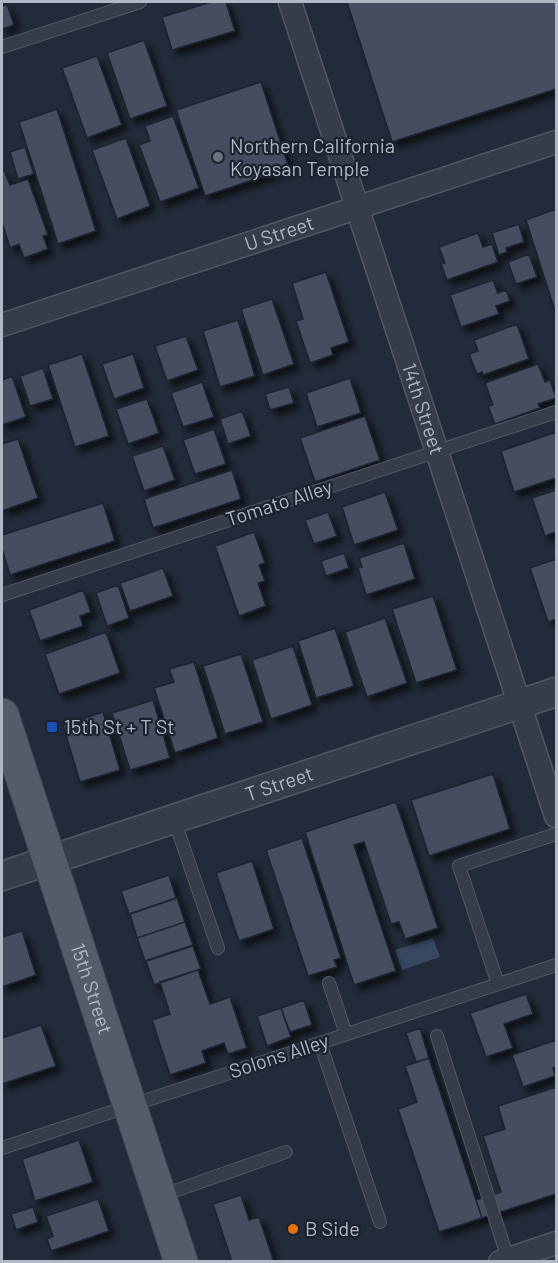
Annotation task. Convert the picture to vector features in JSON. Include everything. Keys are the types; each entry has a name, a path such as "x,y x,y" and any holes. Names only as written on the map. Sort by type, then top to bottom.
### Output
{"main road":[{"name":"15th Street","path":"2,716 181,1262"}],"street":[{"name":"14th Street","path":"290,2 556,816"},
{"name":"U Street","path":"2,325 556,142"},
{"name":"T Street","path":"2,876 556,692"},
{"path":"504,1260 556,1243"}],"lane":[{"path":"2,47 140,2"},
{"name":"Tomato Alley","path":"2,595 556,412"},
{"path":"174,819 218,948"},
{"path":"498,984 459,866 556,834"},
{"name":"Solons Alley","path":"2,1148 556,965"},
{"path":"329,983 346,1034"},
{"path":"437,1036 504,1260"},
{"path":"320,1043 380,1222"},
{"path":"160,1196 286,1152"}],"water":[{"path":"433,938 440,957 402,970 395,950"}],"building":[{"path":"211,2 226,2 235,31 172,50 162,17"},
{"path":"347,2 556,2 556,89 392,142"},
{"path":"7,4 14,25 2,29 2,6"},
{"path":"144,40 167,106 130,119 107,53"},
{"path":"97,56 122,125 87,138 62,68"},
{"path":"261,82 289,168 205,196 176,110"},
{"path":"57,109 96,231 58,244 19,122"},
{"path":"173,116 199,188 160,202 139,145 150,141 145,126"},
{"path":"126,138 150,206 117,219 92,150"},
{"path":"25,147 34,174 18,179 10,152"},
{"path":"4,170 10,185 28,179 48,235 43,236 48,249 24,258 19,244 10,248 2,222 2,171"},
{"path":"556,209 556,314 526,220"},
{"path":"519,224 524,242 506,248 507,252 499,255 492,233"},
{"path":"478,233 483,247 492,244 498,262 447,280 441,264 445,263 439,247"},
{"path":"529,254 537,277 516,284 508,262"},
{"path":"326,272 349,342 331,348 333,355 310,363 296,321 303,319 292,283"},
{"path":"493,280 498,293 506,290 510,301 496,306 499,314 461,327 450,295"},
{"path":"272,299 294,364 263,375 241,309"},
{"path":"238,320 255,376 220,387 203,331"},
{"path":"517,324 529,359 483,375 482,372 477,374 469,354 478,351 474,340"},
{"path":"186,336 198,370 167,381 155,346"},
{"path":"82,354 109,436 75,447 48,365"},
{"path":"133,354 144,388 114,399 102,364"},
{"path":"538,364 545,382 550,380 556,398 538,404 540,408 495,424 488,406 493,405 485,383"},
{"path":"43,368 53,399 30,406 20,376"},
{"path":"12,376 26,417 2,425 2,380"},
{"path":"350,378 361,413 317,427 306,393"},
{"path":"202,382 214,417 183,427 171,393"},
{"path":"289,387 294,403 270,410 265,394"},
{"path":"147,399 159,433 128,444 116,409"},
{"path":"242,411 251,436 228,444 220,419"},
{"path":"365,416 380,460 315,482 300,438"},
{"path":"214,429 226,464 195,474 183,440"},
{"path":"556,432 556,478 514,492 501,451"},
{"path":"18,439 38,498 2,511 2,444"},
{"path":"163,446 175,480 144,491 132,456"},
{"path":"232,470 241,499 153,528 144,499"},
{"path":"556,490 556,532 545,536 532,498"},
{"path":"385,492 398,530 354,545 342,507"},
{"path":"103,503 115,541 10,575 2,549 2,535"},
{"path":"328,512 337,536 314,544 305,520"},
{"path":"254,532 265,563 259,565 265,581 258,583 266,606 239,616 215,546"},
{"path":"404,543 415,579 366,595 358,568 362,567 359,558"},
{"path":"344,553 349,568 326,576 321,561"},
{"path":"556,559 556,619 548,622 530,568"},
{"path":"163,568 173,596 130,611 120,583"},
{"path":"118,585 129,618 107,626 96,593"},
{"path":"83,590 91,612 80,616 83,626 40,641 29,610"},
{"path":"433,596 457,670 416,683 392,609"},
{"path":"385,618 407,683 367,697 345,632"},
{"path":"335,628 354,686 316,698 298,641"},
{"path":"106,632 120,673 59,694 45,654"},
{"path":"293,646 312,705 271,719 252,660"},
{"path":"241,654 263,722 225,734 203,666"},
{"path":"194,662 218,738 175,753 154,688 174,682 169,669"},
{"path":"153,700 170,758 130,770 112,713"},
{"path":"103,712 120,770 80,782 63,725"},
{"path":"493,774 510,829 429,856 411,800"},
{"path":"396,802 438,928 405,939 399,922 391,924 364,842 354,845 396,971 354,985 305,832"},
{"path":"302,838 341,958 334,960 337,967 308,976 266,850"},
{"path":"252,861 274,929 239,941 216,873"},
{"path":"169,875 176,898 129,914 121,891"},
{"path":"177,898 185,922 137,938 130,914"},
{"path":"185,922 193,945 145,961 137,938"},
{"path":"22,931 36,975 2,987 2,937"},
{"path":"193,946 201,969 154,985 146,961"},
{"path":"198,970 210,1004 230,997 247,1048 228,1054 224,1043 202,1051 206,1063 170,1075 152,1020 170,1014 160,982"},
{"path":"526,994 533,1014 504,1024 513,1048 486,1057 470,1013"},
{"path":"304,1000 312,1025 290,1032 281,1008"},
{"path":"281,1008 291,1037 267,1046 257,1016"},
{"path":"41,1025 56,1066 2,1084 2,1038"},
{"path":"420,1028 429,1058 416,1062 406,1033"},
{"path":"556,1040 556,1067 553,1068 555,1076 523,1087 512,1055"},
{"path":"429,1058 482,1218 439,1232 398,1109 417,1102 405,1066"},
{"path":"556,1087 556,1194 482,1218 476,1200 501,1192 483,1136 505,1129 498,1106"},
{"path":"79,1140 93,1182 35,1201 22,1159"},
{"path":"241,1195 249,1220 259,1217 274,1262 232,1262 213,1204"},
{"path":"98,1199 109,1231 51,1251 47,1239 53,1236 46,1216"},
{"path":"33,1207 38,1222 16,1230 11,1214"}],"place":[{"name":"Northern California Koyasan Temple","path":"218,157"},
{"name":"15th St + T St","path":"52,727"},
{"name":"B Side","path":"293,1229"}]}
